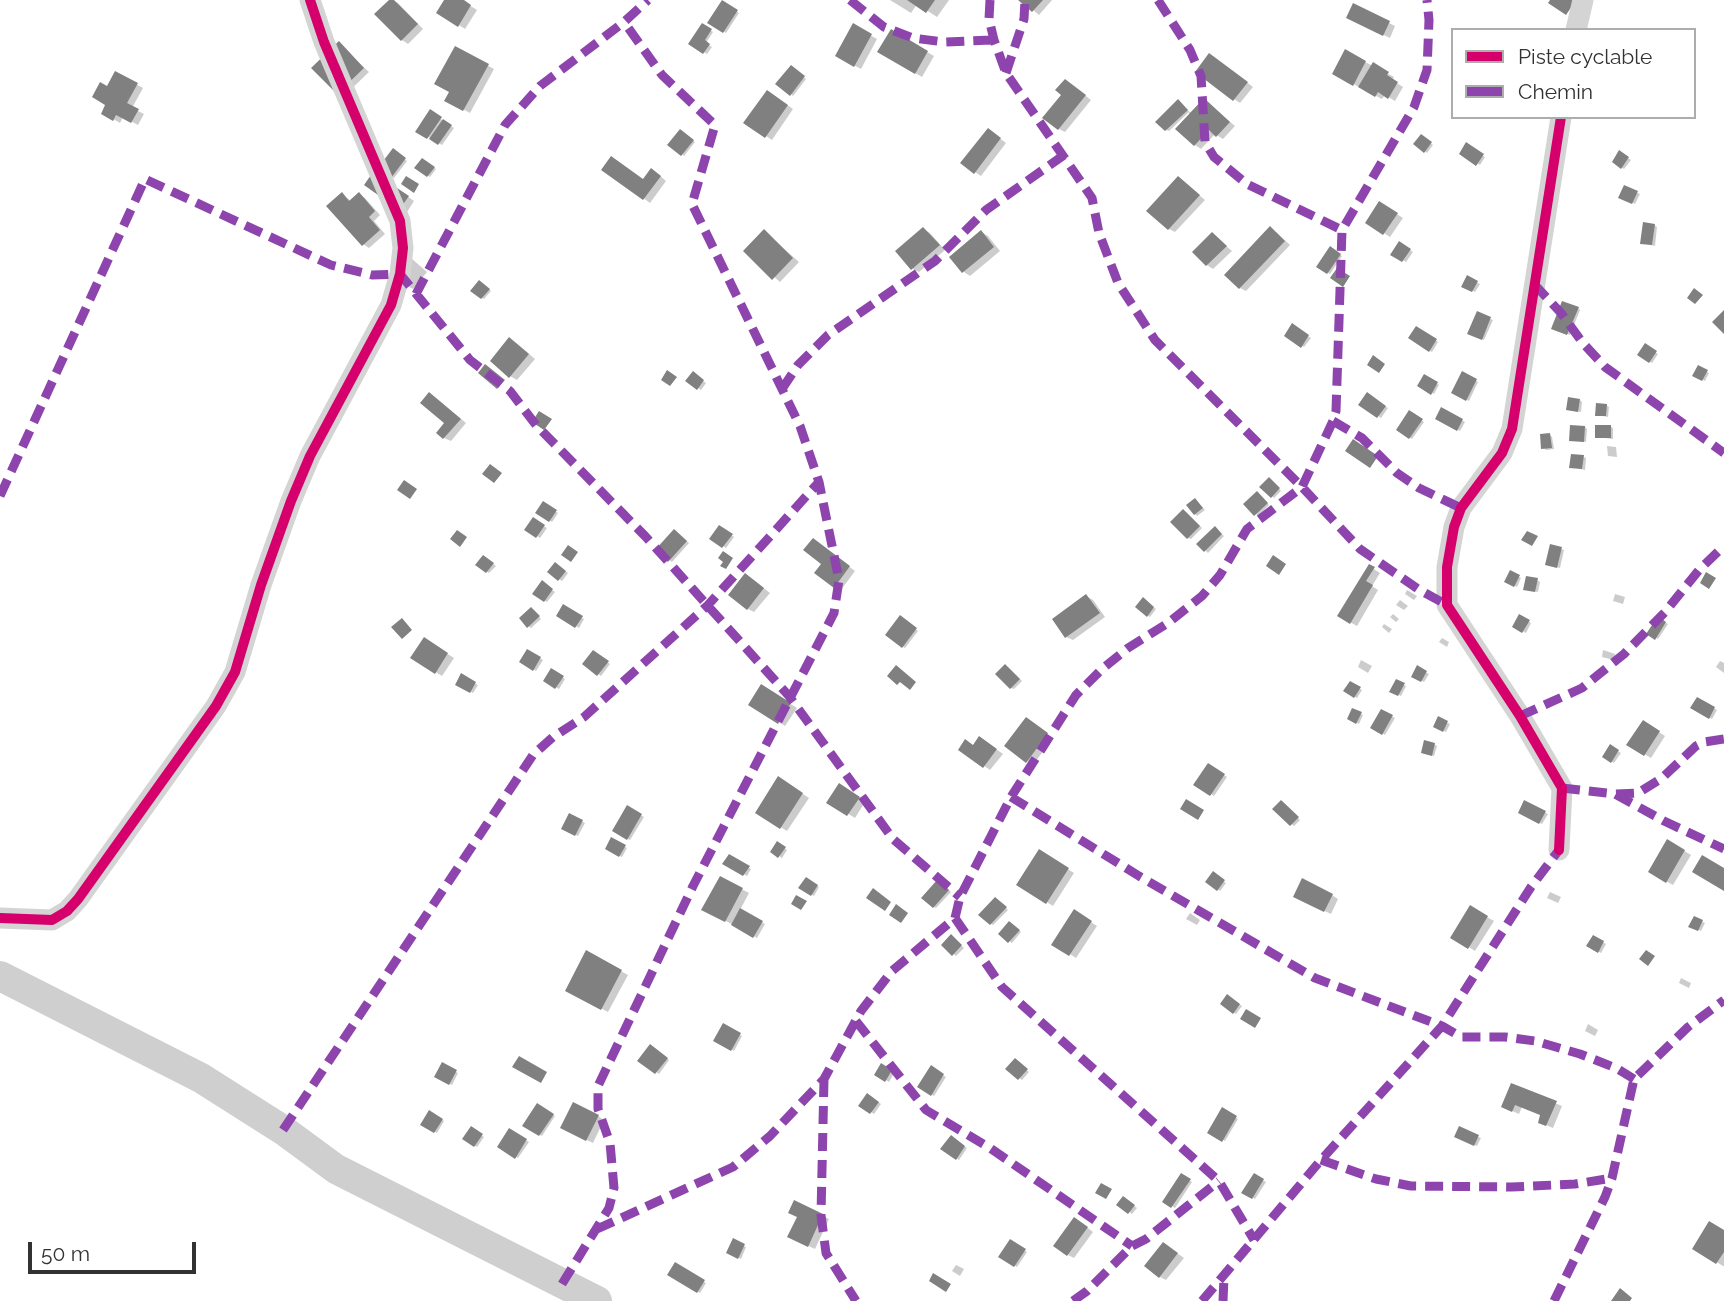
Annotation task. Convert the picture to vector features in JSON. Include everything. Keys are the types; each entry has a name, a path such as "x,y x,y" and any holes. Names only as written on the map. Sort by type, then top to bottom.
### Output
{"main road":[{"path":"0,976 201,1078 283,1130 336,1170 597,1301"}],"street":[{"path":"0,918 52,920 67,911 216,706 235,672 290,501 310,456 391,305 404,248 400,221 324,42 310,0"},
{"path":"1576,28 1583,0"},
{"path":"1559,850 1562,788 1520,716 1447,605 1447,567 1454,527 1461,508 1502,453 1512,429 1562,119"}],"building":[{"path":"389,0 394,0 418,24 401,41 374,14"},
{"path":"444,0 464,0 471,5 458,27 436,13"},
{"path":"722,0 738,10 723,33 707,23"},
{"path":"907,0 935,0 926,13"},
{"path":"1018,0 1043,0 1032,12"},
{"path":"1550,0 1576,0 1566,15 1548,3"},
{"path":"1353,3 1390,21 1383,36 1346,18"},
{"path":"702,23 712,29 705,40 710,44 703,54 688,44"},
{"path":"853,23 872,34 854,67 835,56"},
{"path":"891,29 928,51 915,74 877,52"},
{"path":"339,41 364,68 337,94 311,68"},
{"path":"455,46 489,64 463,111 444,101 449,92 434,84"},
{"path":"1345,49 1366,61 1353,86 1332,74"},
{"path":"1209,53 1248,82 1233,101 1195,72"},
{"path":"1373,62 1389,72 1387,75 1398,82 1388,99 1378,92 1375,97 1358,87"},
{"path":"791,65 805,76 790,96 775,84"},
{"path":"115,71 138,83 127,103 139,109 131,123 116,115 113,121 101,114 105,105 92,97 100,82 107,86"},
{"path":"1065,79 1086,95 1058,130 1042,118 1061,95 1055,90"},
{"path":"767,90 788,105 765,138 743,123"},
{"path":"1204,98 1230,122 1216,137 1209,130 1194,146 1175,129"},
{"path":"1178,99 1188,110 1165,131 1155,122"},
{"path":"430,109 442,117 427,139 415,132"},
{"path":"443,119 452,125 438,145 429,139"},
{"path":"988,128 1001,138 974,174 960,163"},
{"path":"680,129 694,140 681,156 667,145"},
{"path":"1421,134 1432,142 1424,153 1413,144"},
{"path":"1466,142 1484,154 1476,166 1459,154"},
{"path":"393,148 406,158 391,178 378,168"},
{"path":"1619,150 1629,157 1621,169 1612,162"},
{"path":"611,156 643,179 651,168 661,176 643,200 601,170"},
{"path":"422,158 435,167 427,177 414,168"},
{"path":"373,172 409,196 399,210 364,185"},
{"path":"406,176 419,184 414,193 401,184"},
{"path":"1178,176 1200,195 1168,230 1146,211"},
{"path":"1624,185 1638,191 1632,204 1618,198"},
{"path":"342,192 349,201 359,192 375,211 369,217 380,230 362,246 326,206"},
{"path":"1379,201 1398,213 1383,235 1365,223"},
{"path":"1643,222 1655,224 1652,245 1640,244"},
{"path":"1270,226 1285,241 1239,289 1224,275"},
{"path":"923,227 940,245 911,270 895,251"},
{"path":"764,229 793,258 772,280 743,251"},
{"path":"981,230 994,247 962,273 949,257"},
{"path":"1212,232 1227,246 1206,266 1192,252"},
{"path":"1399,241 1411,249 1402,262 1390,255"},
{"path":"1330,246 1341,254 1327,274 1316,267"},
{"path":"1337,268 1350,276 1343,287 1330,278"},
{"path":"1467,275 1478,281 1472,292 1461,287"},
{"path":"479,280 490,289 481,299 470,291"},
{"path":"1694,288 1703,295 1695,304 1687,298"},
{"path":"1562,301 1579,307 1567,335 1551,329"},
{"path":"1724,310 1724,334 1712,322"},
{"path":"1477,311 1491,317 1482,340 1467,334"},
{"path":"1292,323 1309,335 1301,348 1284,336"},
{"path":"1416,326 1437,339 1429,352 1408,338"},
{"path":"509,337 529,354 509,378 490,361"},
{"path":"1645,343 1657,351 1649,363 1637,355"},
{"path":"1373,355 1385,364 1379,373 1367,365"},
{"path":"485,364 505,380 497,389 478,373"},
{"path":"1698,365 1708,370 1702,381 1692,376"},
{"path":"667,370 677,377 670,386 661,380"},
{"path":"693,371 704,380 697,390 685,381"},
{"path":"1462,371 1477,379 1466,401 1451,393"},
{"path":"1424,374 1438,382 1431,395 1417,386"},
{"path":"429,392 461,419 443,439 436,433 444,423 420,403"},
{"path":"1367,392 1386,406 1377,418 1358,405"},
{"path":"1568,397 1580,399 1578,412 1566,410"},
{"path":"1596,403 1607,404 1606,416 1595,416"},
{"path":"1441,407 1463,419 1457,431 1435,419"},
{"path":"1409,410 1423,419 1409,439 1396,430"},
{"path":"539,411 552,419 544,430 532,422"},
{"path":"1570,425 1585,426 1584,442 1569,441"},
{"path":"1595,425 1611,425 1611,438 1595,438"},
{"path":"1550,433 1552,448 1541,449 1540,434"},
{"path":"1353,439 1378,456 1370,468 1345,451"},
{"path":"1571,454 1584,455 1582,469 1569,468"},
{"path":"490,464 502,473 494,483 482,474"},
{"path":"1269,477 1280,488 1271,498 1259,487"},
{"path":"404,480 417,489 410,499 397,490"},
{"path":"1257,491 1268,503 1254,516 1243,504"},
{"path":"1195,498 1203,508 1194,515 1186,505"},
{"path":"543,501 557,510 549,522 535,513"},
{"path":"1183,509 1200,526 1187,539 1170,522"},
{"path":"533,517 545,525 536,538 524,530"},
{"path":"719,525 733,534 722,548 709,539"},
{"path":"1215,526 1222,534 1204,552 1196,544"},
{"path":"674,529 687,541 668,562 655,550"},
{"path":"457,530 467,537 460,547 450,539"},
{"path":"1527,531 1538,536 1532,546 1521,540"},
{"path":"813,538 850,566 834,588 814,573 821,564 803,550"},
{"path":"1550,544 1562,547 1557,568 1545,565"},
{"path":"568,545 578,552 571,562 561,555"},
{"path":"723,551 733,558 726,569 720,566 723,562 718,558"},
{"path":"483,555 494,563 486,573 475,565"},
{"path":"1273,555 1286,564 1279,575 1266,566"},
{"path":"555,562 566,571 558,581 547,572"},
{"path":"1369,564 1375,567 1366,581 1373,585 1350,624 1337,616"},
{"path":"1510,570 1520,575 1514,587 1504,582"},
{"path":"1706,572 1716,578 1709,589 1700,583"},
{"path":"745,573 764,588 747,610 728,595"},
{"path":"1526,576 1538,578 1535,592 1523,590"},
{"path":"542,580 553,589 544,602 532,594"},
{"path":"1086,594 1100,613 1065,638 1052,619"},
{"path":"1143,597 1154,607 1147,617 1135,607"},
{"path":"563,604 583,616 575,628 556,616"},
{"path":"531,607 540,616 527,628 519,618"},
{"path":"1519,614 1530,620 1522,633 1512,627"},
{"path":"900,615 917,628 902,648 885,635"},
{"path":"1658,616 1666,622 1655,640 1646,634"},
{"path":"402,618 412,630 402,639 391,627"},
{"path":"424,637 448,653 435,674 410,658"},
{"path":"527,649 541,657 533,671 519,662"},
{"path":"593,650 609,661 597,676 582,664"},
{"path":"1005,664 1020,679 1010,689 995,674"},
{"path":"896,665 916,682 910,690 900,682 897,685 887,676"},
{"path":"1417,665 1427,671 1421,682 1411,677"},
{"path":"551,668 564,676 555,689 543,681"},
{"path":"461,673 476,682 470,693 455,685"},
{"path":"1396,679 1405,683 1398,696 1389,692"},
{"path":"1350,681 1361,687 1354,698 1343,691"},
{"path":"761,684 791,703 778,724 748,705"},
{"path":"1697,697 1715,707 1709,719 1690,708"},
{"path":"1352,708 1362,712 1356,724 1347,719"},
{"path":"1381,709 1393,715 1382,735 1370,728"},
{"path":"1438,716 1448,721 1443,732 1433,727"},
{"path":"1026,717 1048,733 1026,763 1004,746"},
{"path":"1643,720 1660,731 1644,756 1626,745"},
{"path":"979,736 997,749 983,768 958,750 965,739 973,745"},
{"path":"1424,740 1435,743 1432,756 1421,753"},
{"path":"1610,744 1619,750 1611,763 1602,757"},
{"path":"1208,763 1225,774 1210,796 1193,785"},
{"path":"778,776 803,793 780,829 755,813"},
{"path":"839,783 860,797 847,816 826,803"},
{"path":"1186,799 1204,810 1198,820 1180,809"},
{"path":"1281,800 1299,817 1290,826 1272,809"},
{"path":"1524,800 1546,811 1539,824 1518,813"},
{"path":"627,805 642,814 627,840 612,831"},
{"path":"569,813 583,820 575,836 561,829"},
{"path":"611,837 626,845 619,857 605,849"},
{"path":"1667,839 1685,850 1666,883 1648,872"},
{"path":"777,841 786,847 778,858 770,852"},
{"path":"1039,849 1069,868 1046,904 1016,885"},
{"path":"729,854 750,866 743,876 722,864"},
{"path":"1702,855 1724,868 1724,891 1692,872"},
{"path":"1213,871 1225,880 1217,891 1205,882"},
{"path":"720,876 743,888 725,922 701,910"},
{"path":"806,877 818,885 811,896 798,888"},
{"path":"1302,878 1333,894 1324,912 1293,897"},
{"path":"938,879 949,890 933,908 921,898"},
{"path":"873,888 891,902 885,911 866,898"},
{"path":"796,895 807,901 801,910 791,904"},
{"path":"995,897 1007,907 990,925 978,915"},
{"path":"896,904 908,913 901,923 889,915"},
{"path":"1470,905 1488,916 1468,949 1450,938"},
{"path":"740,908 763,921 753,938 731,925"},
{"path":"1074,909 1092,921 1069,956 1051,945"},
{"path":"1694,916 1703,920 1698,931 1688,927"},
{"path":"1009,921 1020,930 1008,943 998,934"},
{"path":"951,934 962,945 952,956 941,945"},
{"path":"1593,935 1604,941 1598,953 1586,946"},
{"path":"586,950 622,970 601,1010 565,991"},
{"path":"1646,950 1655,956 1648,966 1639,959"},
{"path":"1227,994 1240,1004 1233,1014 1220,1004"},
{"path":"1246,1009 1261,1018 1255,1028 1240,1019"},
{"path":"723,1023 741,1033 731,1051 713,1041"},
{"path":"650,1044 668,1058 655,1074 637,1061"},
{"path":"519,1056 547,1072 541,1083 512,1067"},
{"path":"1015,1058 1028,1069 1018,1080 1005,1069"},
{"path":"442,1062 457,1070 449,1085 434,1077"},
{"path":"881,1063 892,1070 885,1082 874,1075"},
{"path":"931,1065 944,1074 931,1096 917,1087"},
{"path":"1511,1083 1557,1101 1546,1126 1538,1123 1540,1115 1515,1105 1512,1112 1501,1107"},
{"path":"867,1093 879,1102 870,1114 858,1106"},
{"path":"573,1102 599,1115 586,1141 560,1128"},
{"path":"537,1103 554,1114 539,1136 522,1126"},
{"path":"1222,1107 1237,1116 1222,1142 1207,1133"},
{"path":"429,1110 443,1119 434,1133 420,1125"},
{"path":"471,1126 483,1134 474,1147 462,1139"},
{"path":"1459,1126 1479,1135 1474,1146 1454,1137"},
{"path":"509,1128 527,1139 515,1159 497,1147"},
{"path":"951,1135 965,1146 956,1160 940,1149"},
{"path":"1181,1173 1191,1179 1171,1208 1162,1202"},
{"path":"1254,1173 1264,1179 1252,1199 1241,1193"},
{"path":"1101,1183 1112,1189 1106,1199 1095,1193"},
{"path":"1123,1196 1135,1205 1128,1214 1116,1205"},
{"path":"794,1200 823,1214 808,1247 787,1237 797,1217 788,1213"},
{"path":"1074,1217 1088,1227 1067,1256 1053,1246"},
{"path":"1709,1221 1724,1230 1724,1252 1716,1264 1692,1249"},
{"path":"733,1238 745,1244 738,1259 726,1253"},
{"path":"1010,1239 1026,1249 1014,1267 998,1257"},
{"path":"1163,1242 1178,1253 1159,1278 1144,1266"},
{"path":"675,1262 705,1280 697,1293 667,1275"},
{"path":"933,1273 951,1284 946,1292 929,1281"},
{"path":"1620,1288 1632,1298 1630,1301 1611,1301"}],"marked path":[{"path":"416,294 505,125 540,86 624,22 648,0"},
{"path":"850,0 884,27 913,38 944,42 994,40"},
{"path":"990,0 989,19 1006,73 1092,198 1099,233 1118,283 1155,340 1360,549 1418,589 1447,605"},
{"path":"1006,73 1024,19 1025,0"},
{"path":"1158,0 1190,50 1201,76 1205,142 1214,157 1247,184 1342,230"},
{"path":"597,1229 733,1167 770,1136 824,1079 861,1011 892,971 955,918 960,897 1011,797 1076,695 1128,648 1168,623 1202,596 1220,575 1247,529 1302,487 1336,411 1342,230 1414,107 1427,70 1427,0"},
{"path":"562,1284 609,1208 614,1188 610,1143 598,1109 598,1086 693,886 834,613 839,580 819,482 800,426 692,204 715,125 662,75 624,22"},
{"path":"782,389 798,365 828,335 935,261 986,210 1064,155"},
{"path":"0,496 145,179 331,265 372,275 400,274 470,360 510,391 536,425 645,536 789,696 893,839 960,897"},
{"path":"1534,284 1605,367 1724,453"},
{"path":"1333,421 1362,438 1397,473 1419,488 1461,508"},
{"path":"283,1130 533,755 553,737 584,717 708,605 819,482"},
{"path":"1520,716 1582,688 1624,654 1724,546"},
{"path":"1616,794 1638,793 1662,778 1696,746 1724,739"},
{"path":"1562,788 1615,794 1724,849"},
{"path":"1011,797 1139,876 1315,978 1442,1026 1461,1037 1505,1037 1535,1041 1580,1054 1616,1068 1634,1079"},
{"path":"1202,1301 1321,1160 1442,1026 1531,887 1559,850"},
{"path":"955,918 1002,987 1219,1181 1254,1240"},
{"path":"1554,1301 1612,1178 1634,1079 1688,1027 1724,1000"},
{"path":"856,1021 926,1110 990,1148 1132,1246"},
{"path":"824,1079 821,1215 826,1253 856,1301"},
{"path":"1321,1160 1376,1179 1411,1186 1511,1187 1575,1184 1612,1178"},
{"path":"1073,1301 1087,1291 1132,1246 1146,1239 1219,1181"},
{"path":"1223,1301 1224,1277"}],"cycle path":[{"path":"0,918 52,920 67,911 216,706 235,672 261,585 310,456 391,305 400,274 403,248 400,221 324,42 310,0"},
{"path":"1559,850 1562,788 1520,716 1447,605 1447,567 1454,527 1461,508 1502,453 1512,429 1561,119"}]}
